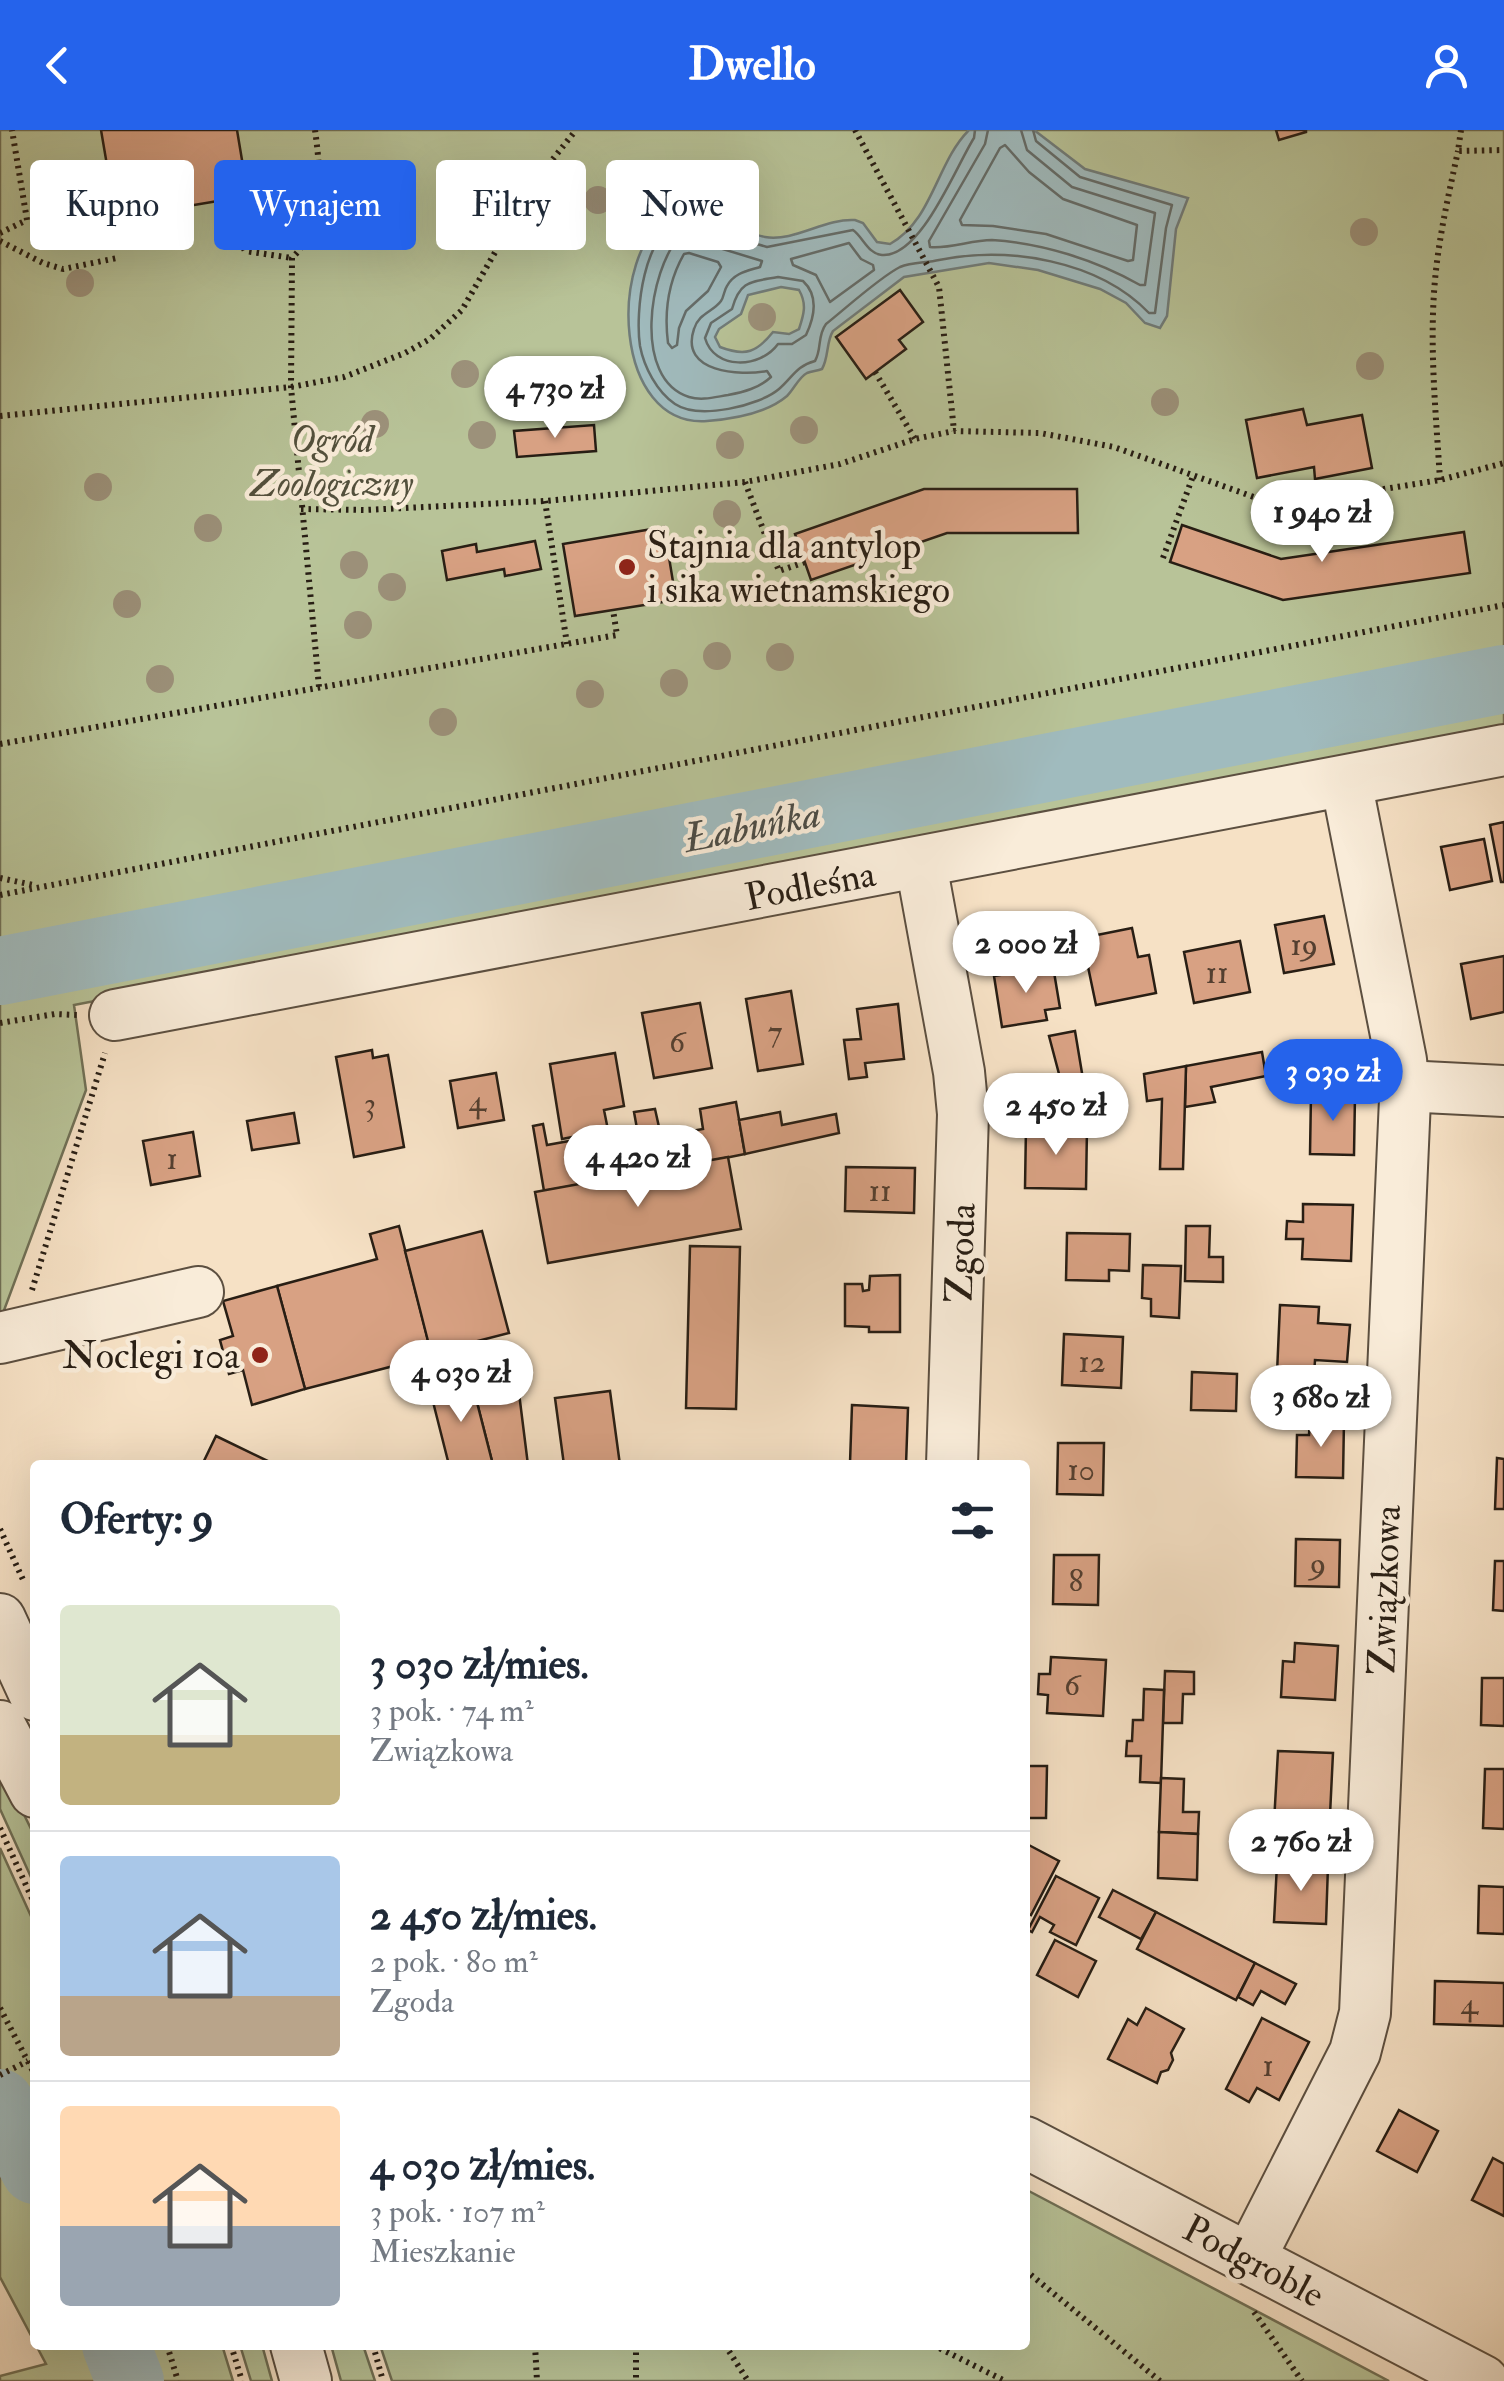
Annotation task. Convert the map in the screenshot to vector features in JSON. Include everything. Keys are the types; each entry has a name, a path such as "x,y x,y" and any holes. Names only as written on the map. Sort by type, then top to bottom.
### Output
{"street":[{"name":"Podleśna","path":"115,1016 1504,750"},
{"name":"Związkowa","path":"1248,2280 1355,2052 1366,2013 1404,1086 1346,781"},
{"name":"Zgoda","path":"921,864 959,1072 963,1114 952,1460"},
{"path":"1404,1086 1504,1092"},
{"path":"9,1336 198,1292"},
{"path":"0,1726 30,1783"},
{"name":"Podgroble","path":"1030,2145 1248,2280 1482,2381"},
{"path":"297,2350 306,2381"}],"path":[{"path":"12,130 28,220 0,237 42,263 63,269 118,258"},
{"path":"315,130 318,202 304,246 292,258 291,387 319,687"},
{"path":"0,416 291,387 344,377 430,338 462,310 538,179 576,130"},
{"path":"854,130 939,286 954,432"},
{"path":"1440,480 1434,282 1461,130"},
{"path":"1458,151 1504,150"},
{"path":"244,250 292,258"},
{"path":"875,372 915,438"},
{"path":"301,509 364,510 545,501 745,482 840,464 915,438 954,432 1040,433 1114,447 1279,506 1440,480 1504,463"},
{"path":"1163,558 1194,476"},
{"path":"745,482 780,570 805,562"},
{"path":"545,501 566,644"},
{"path":"0,895 1504,604"},
{"path":"0,744 617,635 613,610"},
{"path":"0,878 40,887"},
{"path":"0,1023 55,1014 115,1016 90,1108 9,1336"},
{"path":"0,1530 19,1646"},
{"path":"0,1828 30,1894"},
{"path":"0,2008 30,2065"},
{"path":"0,2075 28,2061"},
{"path":"1030,2274 1160,2381"},
{"path":"1248,2280 1302,2381"},
{"path":"168,2350 178,2381"},
{"path":"233,2350 242,2381"},
{"path":"375,2350 383,2381"},
{"path":"535,2350 537,2381"},
{"path":"636,2350 636,2381"},
{"path":"729,2350 748,2381"},
{"path":"943,2350 1005,2381"}],"green space":[{"name":"Ogród Zoologiczny","path":"0,130 1504,130 1504,728 74,1005 86,1090 0,1321"},
{"path":"6,1778 30,1827 30,1875 0,1809 0,1781"},
{"path":"0,1848 30,1914 30,2334 0,2277"},
{"path":"1030,2192 1389,2381 392,2381 382,2350 1030,2350"},
{"path":"39,2350 224,2350 233,2381 0,2381 0,2376 46,2364"},
{"path":"242,2350 263,2350 272,2381 251,2381"},
{"path":"332,2350 365,2350 375,2381 341,2381"}],"water":[{"path":"969,130 1034,130 1085,169 1188,198 1176,229 1167,316 1160,328 1145,323 1126,303 1100,289 1038,270 989,263 904,277 833,331 822,369 804,375 787,396 760,411 707,421 676,416 653,397 637,369 630,335 629,299 643,250 759,250 759,235 776,238 844,220 863,223 877,242 890,244 916,221 949,158","holes":["781,287 799,290 803,300 799,329 789,334 773,332 750,351 720,347 715,337 719,329 741,314 748,295"]}],"building":[{"path":"101,130 237,130 242,160 214,160 214,202 194,205 194,160 106,160"},
{"path":"1276,130 1306,130 1306,132 1279,140"},
{"path":"900,290 923,322 899,340 906,349 866,379 836,337"},
{"path":"1303,409 1307,425 1362,415 1372,468 1315,479 1314,467 1257,478 1246,420"},
{"path":"594,425 596,451 517,457 514,431"},
{"path":"924,489 1077,489 1078,533 947,533 811,580 795,534"},
{"path":"1182,525 1281,559 1464,532 1470,573 1283,600 1170,562"},
{"path":"664,527 676,600 575,616 563,544"},
{"path":"535,541 541,569 505,576 504,569 447,580 442,551 476,544 477,552"},
{"path":"1504,822 1504,882 1501,882 1490,825"},
{"path":"1484,839 1492,881 1450,890 1441,847"},
{"path":"1324,916 1334,964 1284,973 1275,925"},
{"path":"1132,928 1138,957 1149,955 1156,993 1096,1005 1082,938"},
{"path":"1240,941 1250,992 1194,1003 1184,952"},
{"path":"1504,956 1504,1012 1471,1019 1461,964"},
{"path":"1053,966 1060,1008 1045,1010 1047,1020 1002,1027 994,976"},
{"path":"791,991 803,1064 758,1071 746,999"},
{"path":"700,1003 712,1068 654,1078 642,1013"},
{"path":"898,1004 904,1059 865,1063 867,1077 849,1079 844,1040 861,1039 857,1009"},
{"path":"1075,1031 1084,1085 1063,1089 1049,1036"},
{"path":"372,1050 373,1058 388,1055 404,1147 354,1157 336,1057"},
{"path":"1262,1052 1266,1076 1211,1087 1215,1102 1185,1107 1186,1066"},
{"path":"615,1053 624,1106 604,1110 608,1130 562,1139 550,1064"},
{"path":"1186,1066 1183,1169 1160,1169 1162,1099 1147,1101 1144,1074"},
{"path":"496,1073 504,1120 458,1128 450,1081"},
{"path":"1311,1094 1355,1095 1354,1155 1310,1154"},
{"path":"736,1102 745,1154 675,1168 669,1135 703,1129 700,1109"},
{"path":"655,1109 661,1136 669,1135 675,1168 645,1173 634,1112"},
{"path":"780,1112 782,1125 836,1114 839,1133 745,1154 739,1120"},
{"path":"294,1113 299,1143 252,1150 247,1121"},
{"path":"543,1124 547,1145 630,1130 638,1174 544,1191 533,1126"},
{"path":"1026,1126 1087,1127 1086,1189 1025,1188"},
{"path":"193,1132 200,1176 151,1185 143,1141"},
{"path":"728,1157 741,1229 548,1263 535,1192"},
{"path":"846,1167 915,1168 914,1213 845,1211"},
{"path":"1303,1204 1353,1205 1351,1261 1302,1259 1303,1239 1286,1239 1287,1221 1303,1222"},
{"path":"399,1226 432,1356 305,1389 277,1286 377,1259 370,1234"},
{"path":"1186,1226 1210,1226 1209,1257 1223,1257 1223,1282 1185,1281"},
{"path":"482,1231 509,1333 431,1353 405,1251"},
{"path":"1067,1233 1130,1234 1129,1271 1109,1270 1109,1281 1066,1280"},
{"path":"690,1246 740,1247 736,1409 686,1408"},
{"path":"1143,1265 1181,1266 1179,1318 1151,1316 1151,1299 1142,1298"},
{"path":"900,1275 900,1332 869,1332 869,1327 845,1326 845,1284 862,1284 863,1291 869,1290 870,1276"},
{"name":"Noclegi 10a","path":"277,1286 305,1389 252,1405 243,1370 229,1374 220,1340 233,1336 223,1301"},
{"path":"1280,1305 1319,1307 1318,1323 1350,1325 1347,1362 1315,1360 1314,1376 1277,1373"},
{"path":"1064,1334 1123,1337 1121,1388 1062,1385"},
{"path":"516,1369 527,1460 492,1460 471,1379"},
{"path":"1192,1372 1237,1374 1236,1411 1191,1410"},
{"path":"471,1379 492,1460 448,1460 430,1390"},
{"path":"610,1391 619,1460 563,1460 555,1398"},
{"path":"852,1405 908,1408 906,1460 850,1460"},
{"path":"1310,1419 1344,1420 1343,1478 1296,1477 1297,1435 1309,1435"},
{"path":"216,1436 266,1460 204,1460"},
{"path":"1058,1443 1104,1443 1103,1495 1057,1494"},
{"path":"1497,1458 1504,1459 1504,1509 1495,1509"},
{"path":"1296,1539 1340,1540 1339,1587 1295,1586"},
{"path":"1054,1555 1099,1555 1098,1605 1053,1604"},
{"path":"1495,1561 1504,1561 1504,1611 1493,1610"},
{"path":"1295,1643 1338,1646 1335,1700 1281,1697 1283,1661 1294,1662"},
{"path":"1051,1657 1106,1660 1103,1716 1047,1713 1048,1695 1038,1694 1039,1674 1050,1674"},
{"path":"1165,1671 1194,1672 1194,1694 1183,1694 1182,1723 1163,1723"},
{"path":"1482,1678 1504,1678 1504,1726 1481,1725"},
{"path":"1144,1689 1164,1690 1161,1783 1140,1782 1141,1756 1126,1756 1127,1741 1132,1741 1133,1720 1143,1720"},
{"path":"1278,1751 1333,1753 1330,1815 1303,1814 1302,1824 1274,1823"},
{"path":"1030,1766 1047,1766 1046,1818 1030,1818"},
{"path":"1485,1769 1504,1769 1504,1829 1483,1828"},
{"path":"1161,1778 1184,1779 1183,1812 1199,1812 1198,1834 1159,1832"},
{"path":"1159,1832 1198,1834 1197,1880 1158,1878"},
{"path":"1030,1846 1059,1861 1030,1914"},
{"path":"1277,1864 1328,1866 1326,1924 1274,1922"},
{"path":"1056,1876 1099,1898 1076,1945 1050,1932 1054,1925 1040,1917 1032,1932 1030,1926"},
{"path":"1479,1886 1504,1887 1504,1934 1478,1933"},
{"path":"1113,1890 1156,1912 1141,1939 1099,1917"},
{"path":"1156,1912 1255,1963 1236,2000 1137,1949"},
{"path":"1055,1940 1096,1961 1078,1997 1037,1975"},
{"path":"1255,1963 1296,1984 1285,2004 1261,1991 1253,2005 1238,1997"},
{"path":"1435,1981 1504,1983 1504,2026 1434,2024"},
{"path":"1146,2008 1184,2029 1171,2053 1173,2060 1168,2070 1161,2072 1157,2083 1108,2059 1128,2019 1137,2025"},
{"path":"1262,2018 1309,2042 1279,2100 1257,2088 1249,2102 1226,2089"},
{"path":"1399,2110 1438,2131 1417,2172 1377,2151"},
{"path":"1493,2158 1504,2164 1504,2216 1472,2200"}],"waterway":[{"name":"Łabuńka","path":"0,971 1504,679"},
{"name":"Łabuńka","path":"0,2103 30,2160"},
{"name":"Łabuńka","path":"118,2350 130,2381"}],"place":[{"name":"Stajnia dla antylop i sika wietnamskiego","path":"627,567"},
{"name":"Noclegi 10a","path":"260,1355"}]}
